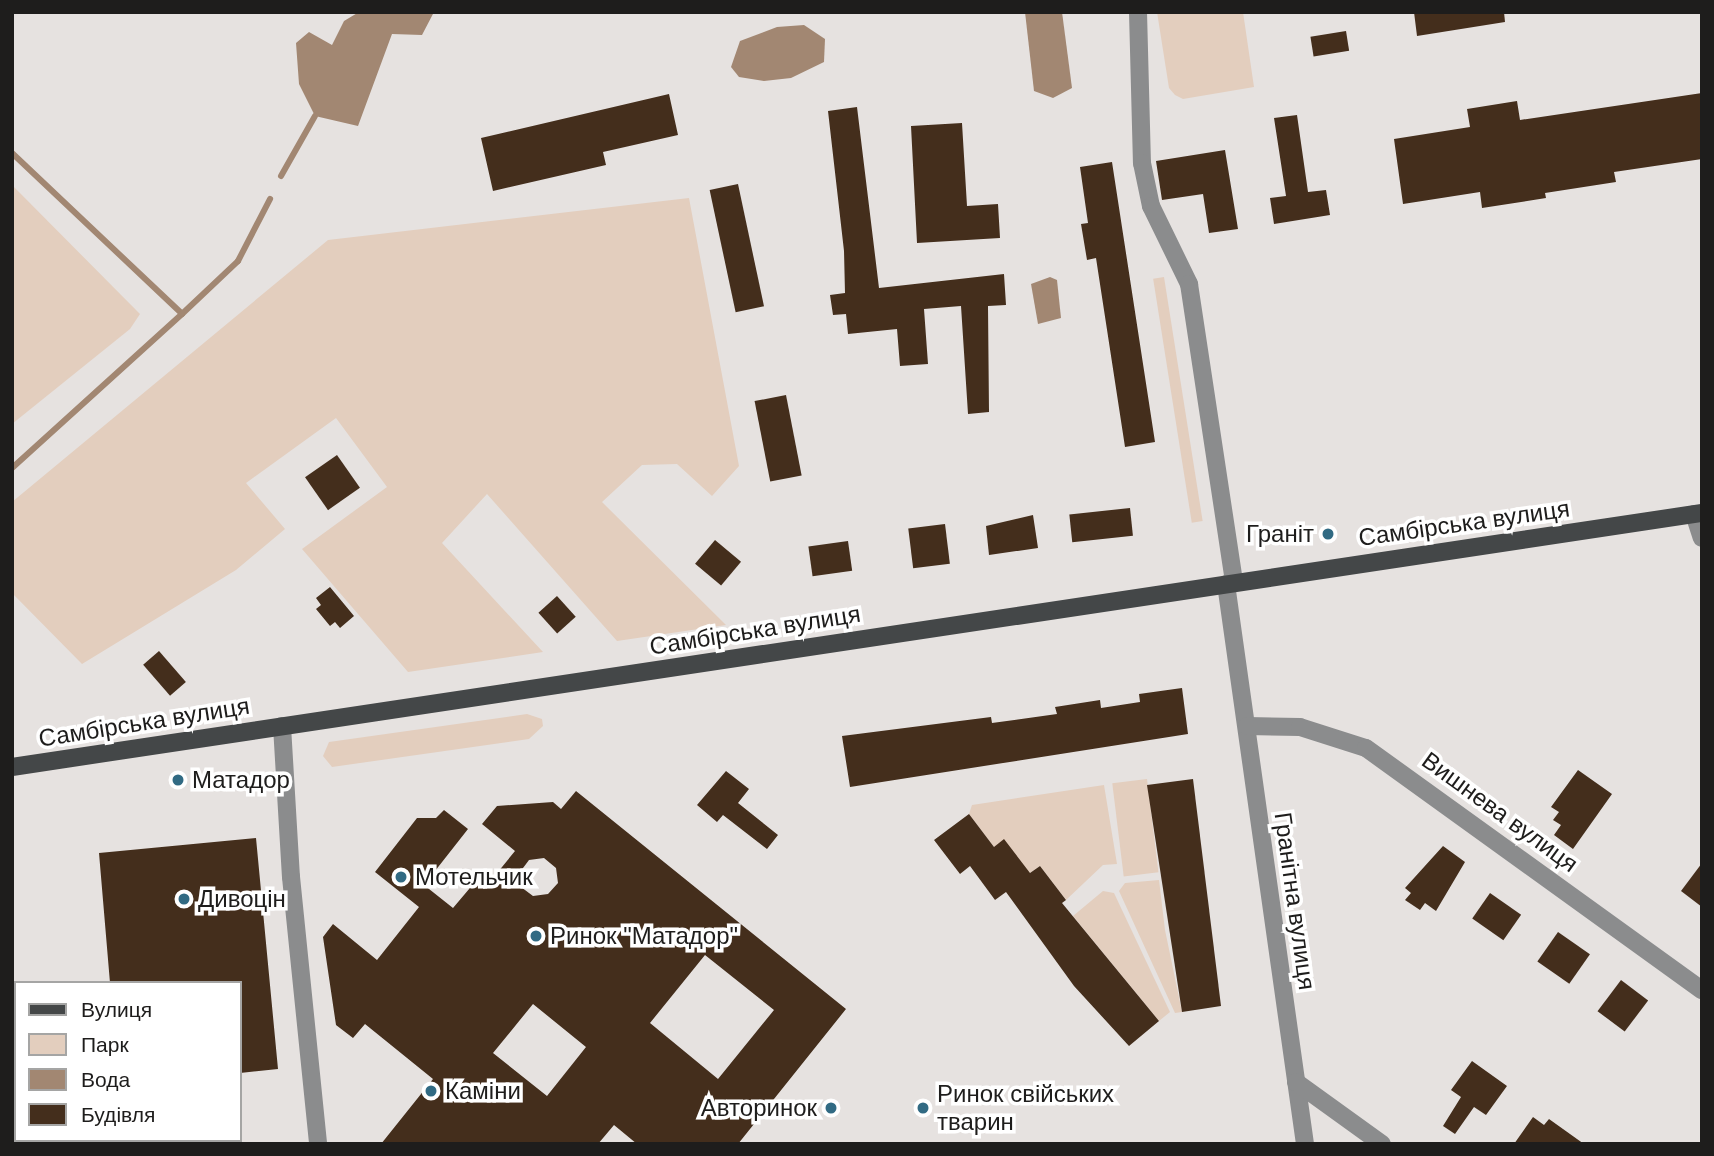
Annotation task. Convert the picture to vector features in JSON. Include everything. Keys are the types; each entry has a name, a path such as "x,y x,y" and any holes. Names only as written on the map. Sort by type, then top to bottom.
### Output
{"main road":[{"name":"Самбірська вулиця","path":"12,767 1698,513"}],"street":[{"path":"1138,12 1142,163 1151,205 1189,285 1230,583"},
{"path":"1698,513 1702,538"},
{"name":"Гранітна вулиця","path":"1230,583 1305,1144"},
{"name":"Самбірська вулиця","path":"282,726 291,877 318,1144"},
{"name":"Вишнева вулиця","path":"1247,726 1300,727 1366,748 1702,990"},
{"path":"1296,1083 1382,1144"}],"green space":[{"path":"1157,12 1243,12 1254,87 1183,99 1175,95 1169,88"},
{"path":"12,185 140,314 130,329 12,424"},
{"path":"689,198 739,466 712,496 677,464 642,465 602,502 726,625 617,641 487,494 442,543 543,652 408,672 302,549 387,487 336,418 246,483 285,529 236,570 82,664 12,593 12,502 328,240"},
{"path":"1164,277 1203,521 1192,523 1153,279"},
{"path":"527,714 542,719 543,726 529,739 332,767 323,756 329,742"},
{"path":"1147,779 1158,872 1124,877 1112,783"},
{"path":"1104,785 1117,864 1103,865 1066,900 1040,866 1030,873 994,847 969,814 972,805"},
{"path":"1159,880 1165,930 1182,1012 1175,1013 1119,891 1125,883"},
{"path":"1103,891 1114,893 1170,1012 1159,1021 1073,916"}],"water":[{"path":"359,12 434,12 422,35 392,34 358,126 315,116 299,84 296,43 309,32 332,45 344,21"},
{"path":"1025,12 1062,12 1072,88 1053,98 1034,91"},
{"path":"804,25 825,39 824,62 791,78 764,81 739,77 731,67 740,41 777,27"},
{"path":"1050,277 1057,280 1061,318 1038,324 1031,284"}],"building":[{"path":"1414,12 1504,12 1505,22 1417,36"},
{"path":"1346,31 1349,51 1314,56 1310,37"},
{"path":"1702,93 1702,159 1614,172 1616,182 1545,193 1546,198 1482,208 1480,192 1403,204 1394,139 1470,127 1467,109 1517,101 1520,120"},
{"path":"669,94 678,135 603,152 606,165 493,191 481,138"},
{"path":"857,107 879,288 1004,274 1006,305 988,306 989,412 968,414 961,306 924,309 928,364 900,366 897,329 848,334 846,314 833,315 830,295 845,293 844,251 828,111"},
{"path":"1297,115 1308,192 1326,190 1330,215 1274,224 1270,198 1286,196 1274,118"},
{"path":"962,123 967,206 998,204 1000,238 917,243 911,126"},
{"path":"1225,150 1238,229 1209,233 1203,194 1162,200 1156,161"},
{"path":"1112,162 1155,442 1125,447 1096,258 1087,260 1081,224 1088,223 1080,167"},
{"path":"738,184 764,306 736,312 710,190"},
{"path":"786,395 802,475 770,482 755,401"},
{"path":"337,455 360,488 328,510 305,477"},
{"path":"1130,508 1133,536 1072,542 1069,514"},
{"path":"1033,515 1038,548 989,555 986,526"},
{"path":"945,524 950,564 913,568 908,529"},
{"path":"715,540 741,562 721,586 695,564"},
{"path":"848,541 852,571 813,576 808,547"},
{"path":"330,587 354,616 340,628 335,622 330,626 316,609 321,605 316,598"},
{"path":"557,596 576,617 557,634 538,613"},
{"path":"159,651 186,682 170,696 143,665"},
{"path":"1182,688 1188,734 850,787 842,736 991,717 992,723 1057,714 1055,707 1100,700 1101,708 1140,702 1139,694"},
{"path":"1578,770 1612,794 1573,849 1554,835 1561,825 1553,820 1559,812 1551,807"},
{"path":"726,771 749,789 738,803 778,835 767,849 723,815 717,822 697,805"},
{"path":"1193,779 1221,1006 1182,1012 1147,785"},
{"name":"Ринок \"Матадор\"","path":"576,791 846,1009 738,1144 637,1144 614,1125 598,1144 381,1144 433,1079 365,1024 353,1038 336,1025 323,937 333,924 377,960 419,907 375,872 417,818 436,818 444,810 468,829 424,885 453,908 475,882 484,889 515,851 482,824 497,806 553,802 561,809","holes":["544,858 556,868 558,883 548,894 533,896 521,887 520,872 529,860","705,955 774,1010 718,1079 650,1023","533,1004 586,1047 547,1096 493,1053"]},
{"path":"969,814 994,847 1004,839 1030,873 1040,866 1066,900 1062,903 1159,1021 1129,1046 1074,986 1006,892 995,900 970,866 960,874 934,840"},
{"path":"256,838 278,1069 242,1073 242,981 110,981 99,853"},
{"path":"1443,846 1465,862 1436,911 1425,903 1420,910 1405,900 1411,893 1405,888"},
{"path":"1702,863 1702,907 1681,891"},
{"path":"1490,893 1521,915 1503,940 1472,918"},
{"path":"1558,932 1590,954 1569,984 1537,961"},
{"path":"1621,980 1648,1000 1625,1032 1598,1011"},
{"path":"1472,1061 1507,1086 1486,1115 1474,1107 1455,1134 1443,1126 1461,1097 1451,1090"},
{"path":"1533,1117 1544,1125 1549,1119 1584,1144 1514,1144"}],"waterway":[{"path":"281,176 315,116"},
{"path":"12,153 182,314 12,468"},
{"path":"182,314 238,261 270,199"}],"place":[{"name":"Граніт","path":"1328,534"},
{"name":"Матадор","path":"178,780"},
{"name":"Мотельчик","path":"401,877"},
{"name":"Дивоцін","path":"184,899"},
{"name":"Ринок \"Матадор\"","path":"536,936"},
{"name":"Каміни","path":"431,1091"},
{"name":"Авторинок","path":"831,1108"},
{"name":"Ринок свійських тварин","path":"923,1108"}]}
